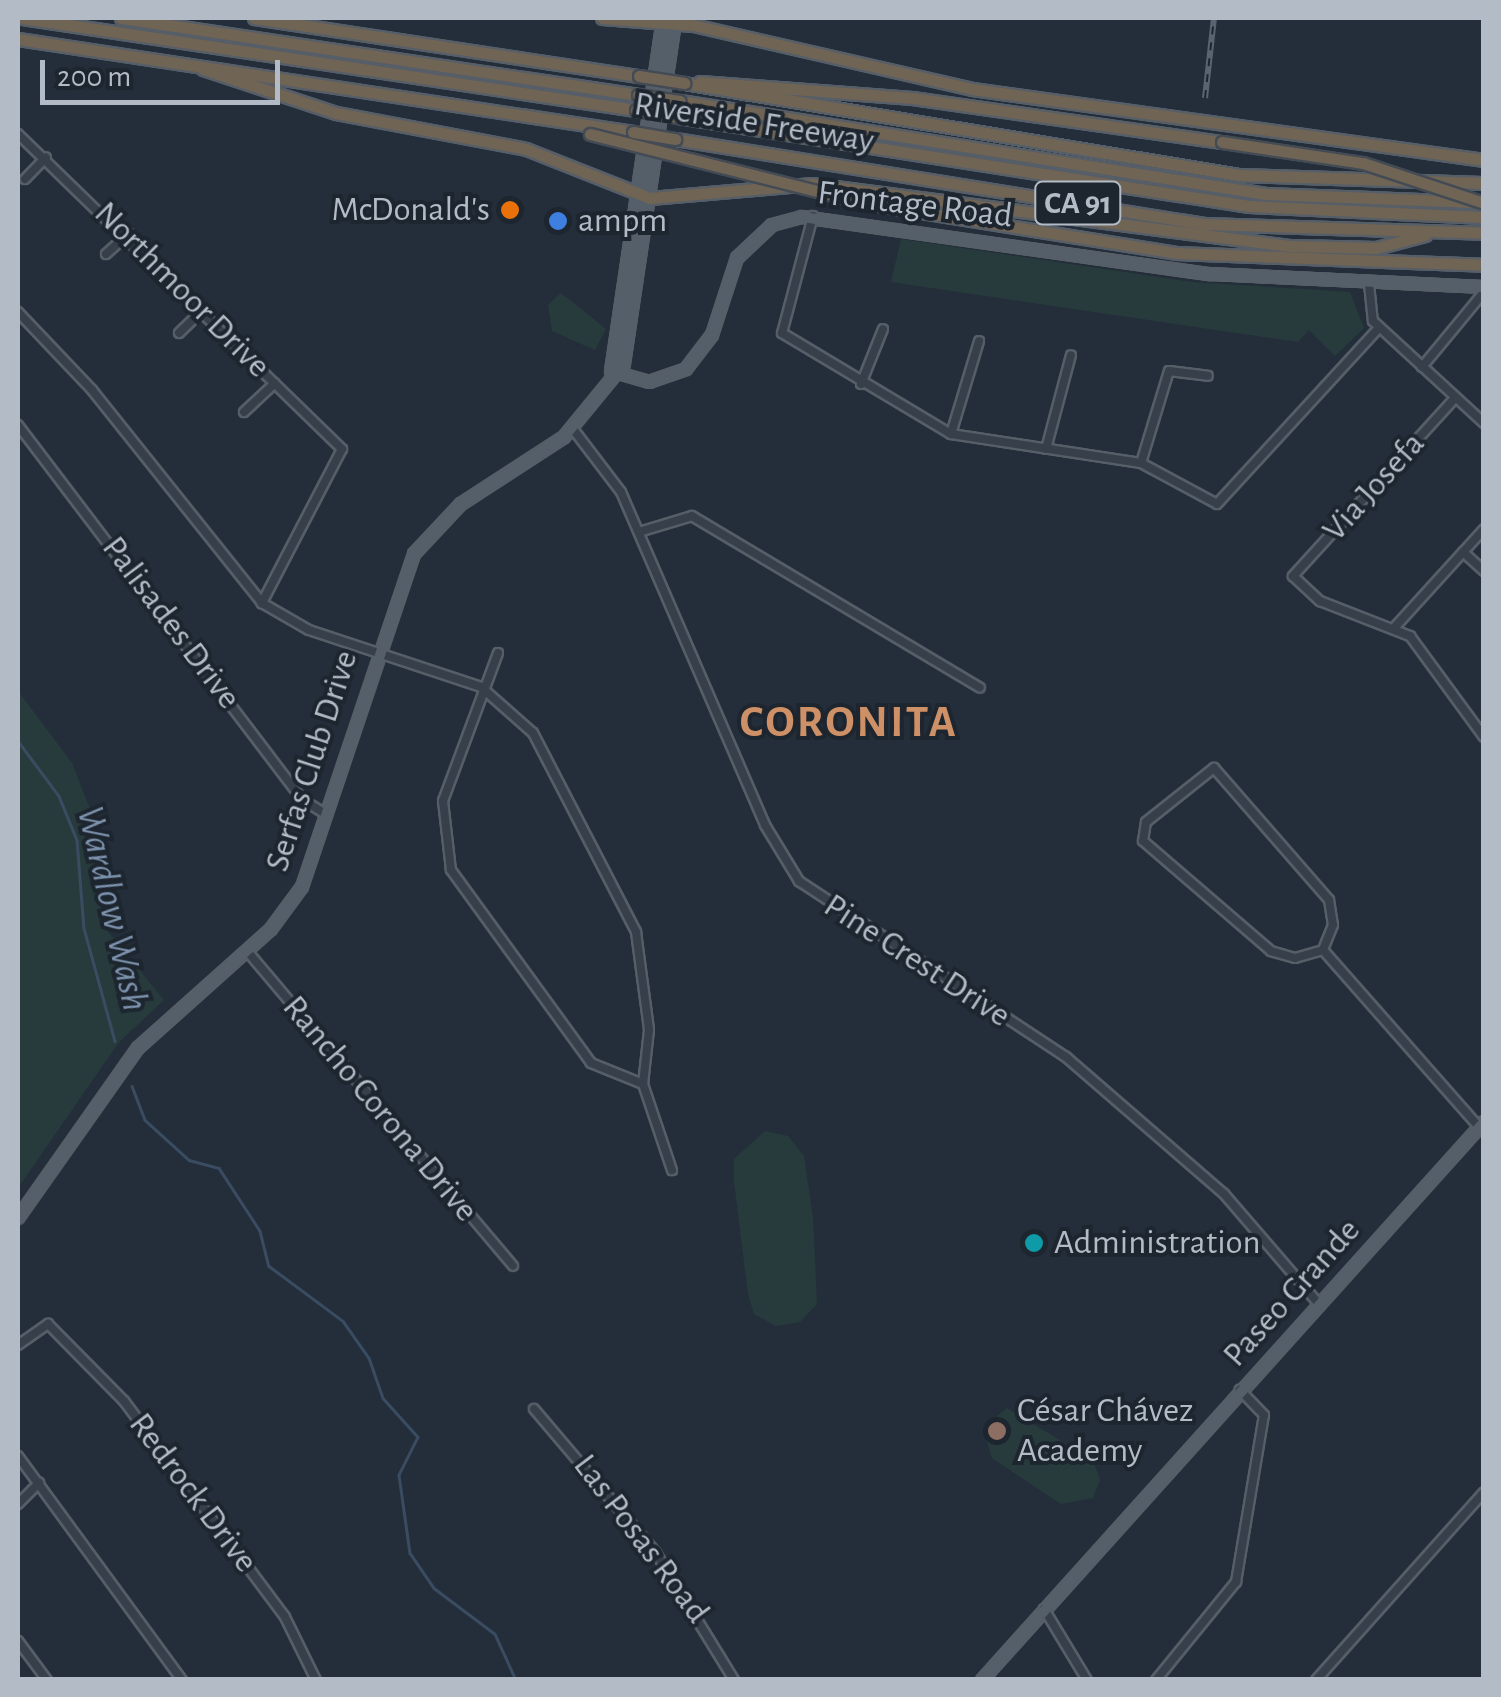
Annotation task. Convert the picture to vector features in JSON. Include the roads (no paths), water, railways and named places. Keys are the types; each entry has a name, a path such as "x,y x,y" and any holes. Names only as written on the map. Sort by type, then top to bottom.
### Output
{"highway":[{"path":"22,18 1249,206 1484,218"},
{"path":"121,18 1266,194 1484,203"},
{"name":"Riverside Freeway","path":"254,18 687,83 1257,177 1484,182"},
{"path":"602,18 669,20 972,88 1484,160"},
{"name":"Riverside Freeway","path":"18,39 203,69 558,117 1204,224 1424,235 1484,232"},
{"path":"203,69 336,113 526,149 650,198 812,184 1272,245 1376,248 1424,235"},
{"path":"687,83 745,79 1363,163 1484,203"},
{"path":"558,117 590,134 866,203 1176,254 1484,265"}],"main road":[{"name":"Serfas Club Drive","path":"612,371 636,192 669,20"},
{"name":"Serfas Club Drive","path":"18,1218 138,1048 247,951 302,887 402,576 430,532 573,428 612,371 624,364 634,322 669,20"},
{"name":"Frontage Road","path":"612,371 649,382 686,369 703,353 726,280 752,240 813,216 1210,274 1484,290"},
{"name":"Paseo Grande","path":"982,1680 1481,1125"}],"street":[{"name":"Northmoor Drive","path":"18,134 129,233 342,450 262,603"},
{"path":"25,179 46,157"},
{"path":"813,216 782,332 861,384 951,434 1142,463 1217,504 1378,328"},
{"path":"106,254 129,233"},
{"path":"1368,284 1378,328 1484,423"},
{"path":"1422,367 1484,290"},
{"path":"179,333 204,309"},
{"path":"18,312 92,390 262,603 309,630 378,648 481,686 534,733 636,932 649,1030 643,1084 672,1170"},
{"path":"861,384 883,329"},
{"path":"951,434 979,340"},
{"path":"1046,449 1072,355"},
{"path":"1142,463 1169,371 1208,376"},
{"path":"244,412 274,383"},
{"name":"Via Josefa","path":"1394,628 1320,601 1293,576 1455,398"},
{"name":"Palisades Drive","path":"18,425 302,800 327,815"},
{"name":"Pine Crest Drive","path":"573,428 612,474 765,826 799,881 1066,1057 1224,1194 1319,1304"},
{"path":"640,532 692,516 980,688"},
{"path":"1484,529 1394,628 1429,654 1484,737"},
{"path":"1463,552 1484,571"},
{"path":"498,652 481,686 443,801 452,870 592,1063 643,1084"},
{"path":"1214,768 1329,900 1333,925 1323,950 1295,958 1271,951 1140,832 1214,768"},
{"path":"1323,950 1481,1125"},
{"name":"Rancho Corona Drive","path":"247,951 513,1266"},
{"name":"Redrock Drive","path":"18,1345 48,1324 177,1472 286,1616 316,1680"},
{"path":"1156,1680 1236,1582 1264,1415 1240,1390"},
{"name":"Las Posas Road","path":"534,1410 626,1512 734,1680"},
{"path":"18,1456 182,1680"},
{"path":"18,1504 39,1483"},
{"path":"1316,1680 1484,1492"},
{"path":"1044,1609 1087,1680"},
{"path":"18,1641 47,1680"}],"waterway":[{"name":"Wardlow Wash","path":"18,741 59,796 77,840 84,928 115,1041"},
{"name":"Wardlow Wash","path":"132,1086 145,1120 189,1160 219,1168 260,1231 269,1266 343,1321 369,1358 383,1398 418,1437 399,1475 410,1553 434,1588 495,1634 516,1680"}],"railway":[{"path":"1205,98 1214,18"}],"place":[{"name":"McDonald's","path":"510,210"},
{"name":"ampm","path":"558,221"},
{"name":"Administration","path":"1034,1243"},
{"name":"César Chávez Academy","path":"997,1431"}],"district":[{"name":"CORONITA","path":"849,723"}]}
